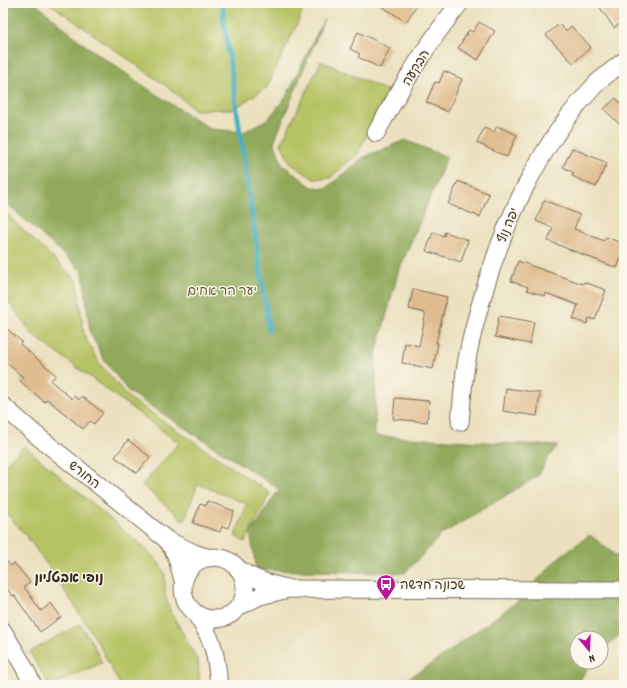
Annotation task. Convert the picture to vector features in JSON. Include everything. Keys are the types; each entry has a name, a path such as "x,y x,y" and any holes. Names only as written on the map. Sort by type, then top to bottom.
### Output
{"street":[{"name":"הבקעה","path":"376,134 422,55 448,17 460,3"},
{"name":"יפה נוף","path":"460,422 466,364 475,324 490,271 512,212 550,144 573,112 599,82 624,61"},
{"name":"החורש","path":"3,406 35,434 167,540 188,551 210,558"},
{"name":"החורש","path":"167,540 176,555 183,580"},
{"path":"219,685 217,660 209,636 195,613 184,599 183,592 183,580 186,575 193,565 203,559 216,557 227,560 247,575 258,580 289,588 624,590"},
{"path":"217,660 220,636 244,596 243,578 237,568"},
{"path":"195,613 200,616 218,619 260,596 289,588"},
{"path":"3,631 33,685"}],"green space":[{"name":"יער הר אחים","path":"3,3 35,3 85,45 154,93 211,129 244,132 268,119 286,97 324,19 274,142 283,165 312,187 327,188 362,158 405,140 447,157 398,273 376,354 375,436 558,446 547,459 538,476 442,534 405,573 257,570 250,534 279,489 129,392 104,360 90,332 83,272 3,200"},
{"path":"49,3 306,3 267,87 234,109 195,110 169,88"},
{"path":"321,61 388,91 357,155 330,178 314,179 291,164 281,144"},
{"path":"3,211 77,281 84,335 99,363 129,398 270,493 245,542 235,536 247,504 198,484 184,521 142,485 179,443 33,335 12,306 3,297"},
{"path":"24,446 146,549 159,563 165,574 165,594 170,610 198,661 200,685 120,685 97,641 54,574 27,537 3,509 3,466"},
{"path":"590,535 624,562 624,631 609,645 609,630 569,630 569,670 587,670 577,685 397,685 433,663 518,601 559,557"},
{"path":"80,624 93,644 102,663 49,685 30,652"}],"building":[{"path":"377,3 418,3 406,22"},
{"path":"597,3 624,3 624,21 614,28"},
{"path":"479,22 495,31 478,60 458,48 469,30 473,32"},
{"path":"559,24 566,31 571,26 591,47 573,63 546,35"},
{"path":"358,32 390,48 380,68 358,57 360,54 350,49"},
{"path":"444,71 462,79 448,112 426,102 435,82 439,83"},
{"path":"616,98 624,107 624,129 604,109"},
{"path":"497,126 517,135 507,157 477,143 484,128 494,132"},
{"path":"572,148 607,163 596,187 572,176 574,173 563,167"},
{"path":"458,181 489,194 480,217 448,204"},
{"path":"544,200 580,215 574,229 604,241 606,237 624,244 624,250 617,268 548,241 553,228 536,221"},
{"path":"433,232 444,236 445,232 468,240 461,262 426,251"},
{"path":"518,261 583,284 584,282 606,290 595,320 589,318 587,324 573,319 578,305 546,293 545,296 527,290 528,287 511,281"},
{"path":"413,289 447,297 436,343 438,343 433,369 402,363 405,343 419,346 425,317 425,313 409,309"},
{"path":"499,316 534,322 530,344 495,337"},
{"path":"3,325 22,342 20,344 56,375 51,381 72,399 74,396 79,400 82,396 103,413 94,424 90,421 83,429 47,399 45,402 20,381 23,377 3,360"},
{"path":"506,388 540,393 537,416 503,411"},
{"path":"395,398 429,401 427,422 393,419"},
{"path":"128,440 150,457 137,473 115,457"},
{"path":"207,501 234,511 228,528 222,526 220,532 193,523 200,504 205,506"},
{"path":"3,557 11,566 14,563 30,582 24,587 41,611 51,603 61,617 40,632 14,595 13,596 3,584"}],"waterway":[{"path":"223,3 223,16 269,329"}],"place":[{"name":"שכונה חדשה","path":"386,601"}],"district":[{"name":"נופי אבטליון","path":"69,577"}]}
